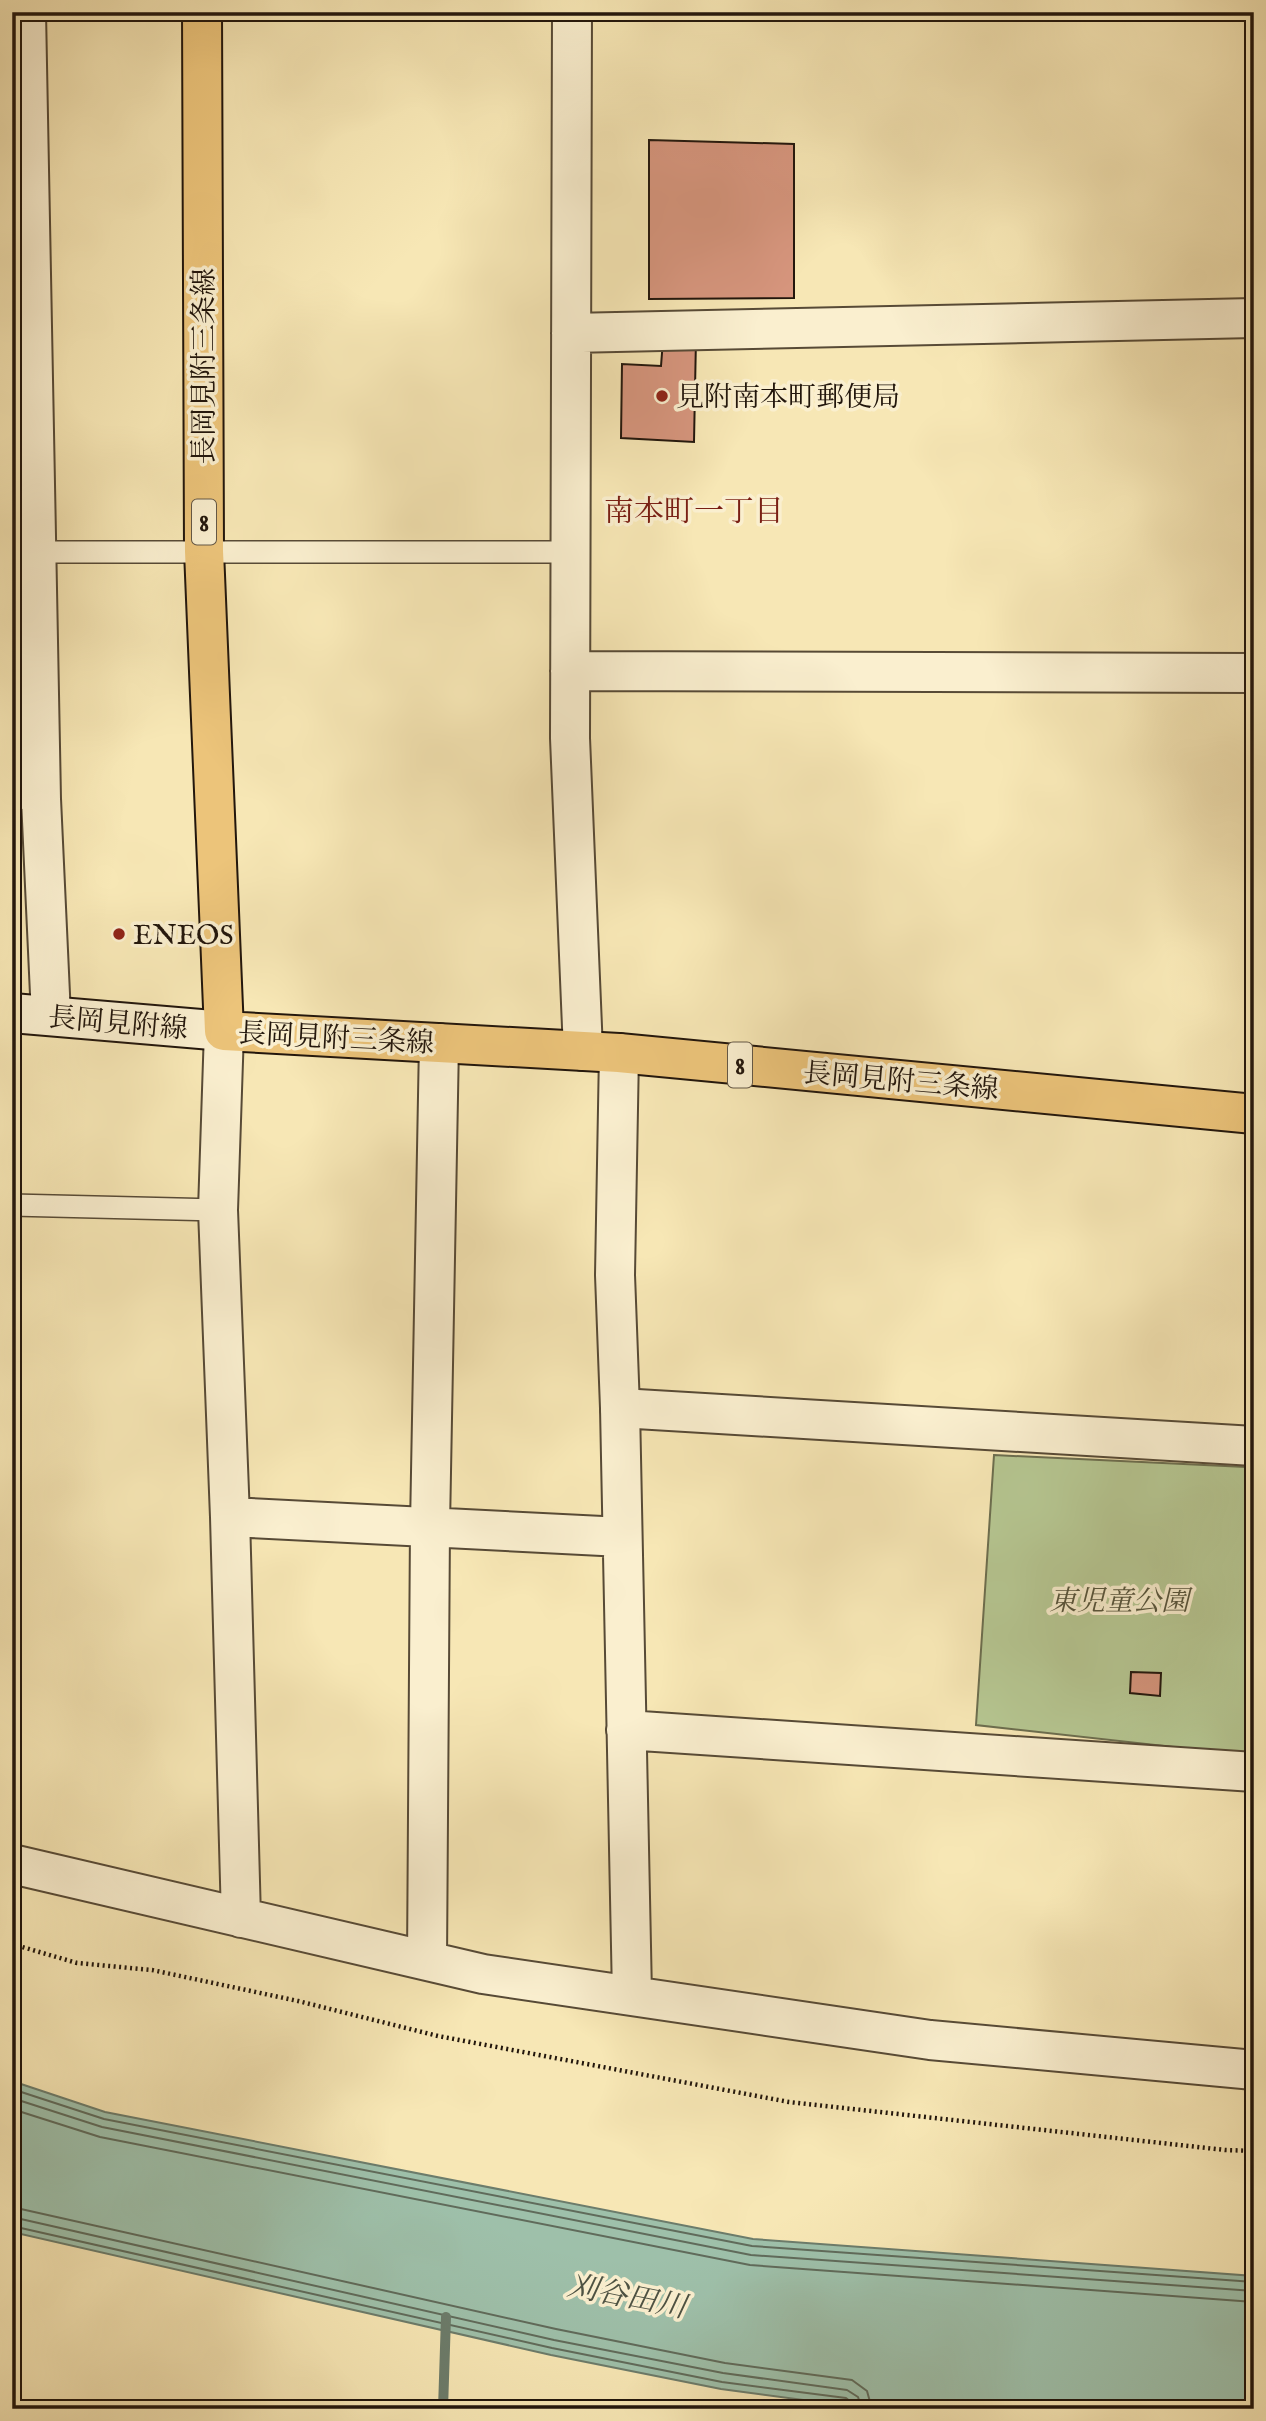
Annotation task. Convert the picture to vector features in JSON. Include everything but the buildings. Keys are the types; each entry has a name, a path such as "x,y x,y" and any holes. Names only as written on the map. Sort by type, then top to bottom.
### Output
{"main road":[{"name":"長岡見附三条線","path":"202,12 204,551 225,1031 601,1052 1254,1114"}],"street":[{"path":"26,12 24,552 27,799 51,1016"},
{"path":"572,12 570,738 601,1052 615,1275 632,1995"},
{"path":"571,333 1254,318"},
{"path":"570,671 1254,673"},
{"name":"長岡見附線","path":"12,1013 225,1031"},
{"path":"225,1031 218,1210 241,1918"},
{"path":"427,1961 430,1526 439,1043"},
{"path":"620,1408 1254,1446"},
{"path":"230,1517 622,1536"},
{"path":"626,1730 1254,1772"},
{"path":"12,1864 483,1974 930,2040 1254,2070"}],"lane":[{"path":"24,552 569,552"},
{"path":"12,1205 218,1210"}],"path":[{"path":"12,1944 78,1963 152,1970 298,2001 438,2036 789,2102 1254,2151"}],"green space":[{"name":"東児童公園","path":"994,1455 1246,1467 1254,1476 1254,1756 976,1725"}],"water":[{"name":"刈谷田川","path":"12,2081 105,2112 753,2239 1254,2276 1254,2409 871,2409 721,2389 551,2355 12,2232"}],"waterway":[{"path":"443,2409 446,2317"}],"place":[{"name":"見附南本町郵便局","path":"662,396"},
{"name":"ENEOS","path":"119,934"}],"district":[{"name":"南本町一丁目","path":"694,511"}]}
